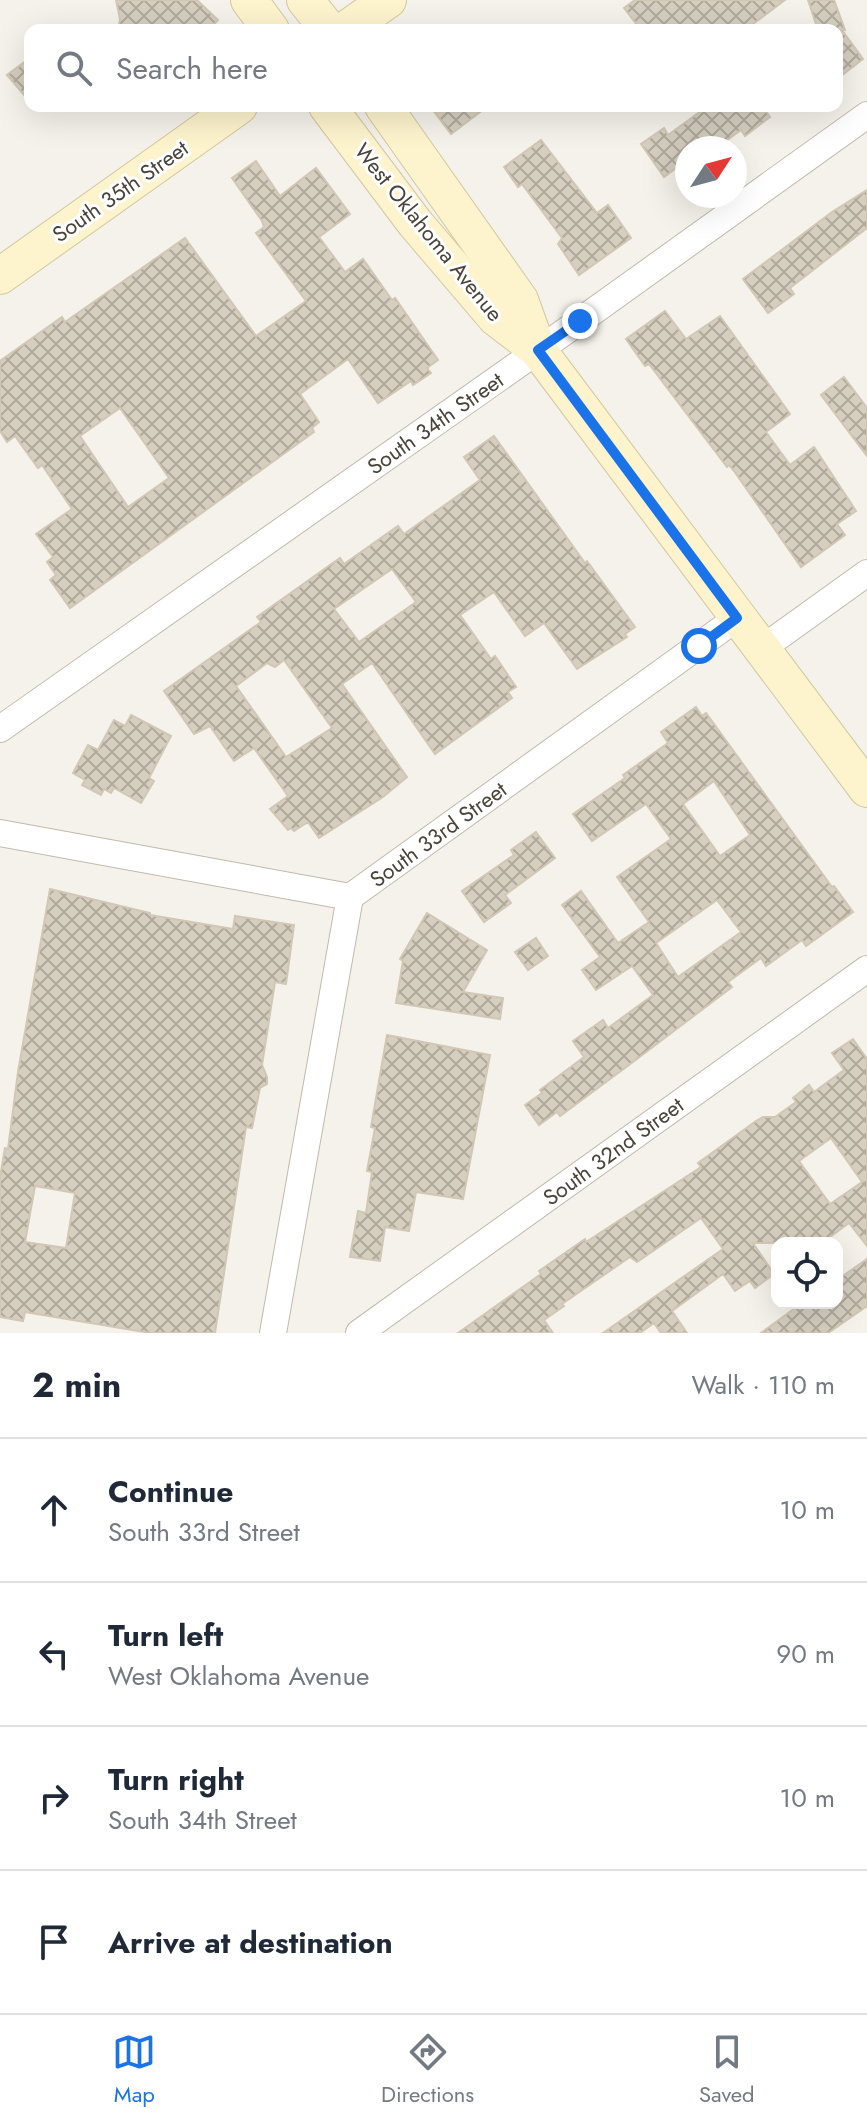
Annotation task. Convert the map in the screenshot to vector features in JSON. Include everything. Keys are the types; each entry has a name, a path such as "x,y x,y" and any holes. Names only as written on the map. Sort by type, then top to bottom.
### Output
{"main road":[{"path":"249,0 267,24"},
{"path":"305,0 324,24"},
{"path":"354,24 388,0"},
{"name":"South 35th Street","path":"0,276 231,112"},
{"name":"West Oklahoma Avenue","path":"332,112 415,223 496,318 538,350 867,789"},
{"name":"West Oklahoma Avenue","path":"387,112 520,300 538,350"}],"street":[{"name":"South 34th Street","path":"0,729 867,115"},
{"path":"760,650 867,573"},
{"name":"South 33rd Street","path":"0,833 350,897 737,618"},
{"path":"273,1333 350,897"},
{"name":"South 32nd Street","path":"359,1333 867,969"}],"building":[{"path":"116,0 197,0 218,20 214,24 119,24"},
{"path":"635,0 785,0 753,24 636,24 624,8"},
{"path":"808,0 834,0 843,24 816,24"},
{"path":"843,31 863,59 843,74"},
{"path":"24,62 24,95 7,75"},
{"path":"434,112 480,112 451,134"},
{"path":"700,112 766,112 770,117 745,136 741,130 733,136 675,136 675,169 664,177 641,144 664,128 668,135"},
{"path":"541,140 597,213 608,205 631,238 579,275 558,244 562,238 522,184 518,187 504,167"},
{"path":"256,161 280,196 316,168 350,214 319,237 345,272 363,259 392,300 395,298 438,360 427,368 431,373 413,385 411,381 378,403 348,359 300,394 319,422 312,428 314,432 70,608 50,580 56,575 47,562 53,557 36,534 72,509 42,465 38,468 15,436 7,442 0,431 0,361 62,317 65,322 185,238 256,336 306,301 256,233 264,227 262,221 232,178","holes":["120,408 169,478 128,507 80,436"]},
{"path":"867,190 867,228 790,288 794,294 768,313 743,279 832,212"},
{"path":"665,311 686,339 720,316 790,414 766,432 790,465 814,447 856,511 837,524 845,535 801,567 734,471 729,465 727,467 649,364 645,366 626,339"},
{"path":"844,377 867,408 867,456 821,395"},
{"path":"494,436 635,627 625,634 627,637 577,669 544,623 525,636 494,592 460,615 491,659 495,656 516,687 508,692 512,698 435,754 372,663 342,684 407,777 383,797 319,838 308,822 294,831 291,828 288,830 270,809 288,796 254,748 234,761 210,726 194,734 164,691 261,622 257,617 340,558 344,564 398,526 404,534 480,480 464,457","holes":["392,569 416,602 359,642 334,609","284,660 332,728 286,757 236,686 267,663 275,667"]},
{"path":"696,707 702,716 706,713 853,912 806,946 802,940 766,966 761,958 728,982 732,987 633,1062 560,1116 557,1112 539,1125 525,1105 584,1057 573,1041 603,1020 608,1028 653,995 632,966 596,990 582,970 600,957 562,905 581,891 618,943 649,922 617,877 671,839 646,804 592,841 573,814 668,743 661,732","holes":["714,781 750,835 720,856 683,804","717,900 741,932 678,977 656,943"]},
{"path":"131,715 171,736 149,778 154,781 141,803 114,788 111,793 104,789 101,795 82,785 85,780 73,773 88,745 98,750 114,720 125,726"},
{"path":"536,832 555,858 505,895 511,903 484,922 462,891 514,855 511,850"},
{"path":"50,889 150,915 233,929 235,916 294,925 286,984 275,982 262,1065 267,1084 260,1088 252,1128 246,1127 215,1333 150,1333 25,1312 23,1321 0,1317 0,1177 5,1148 8,1149 18,1072","holes":["35,1186 75,1193 66,1248 25,1242"]},
{"path":"427,913 487,950 463,992 503,998 500,1019 396,1003 403,961 400,959"},
{"path":"536,938 548,956 528,970 515,952"},
{"path":"387,1035 490,1055 463,1199 416,1192 409,1231 385,1227 380,1261 350,1257 358,1211 366,1213 372,1172 367,1171 375,1128 371,1127"},
{"path":"853,1039 867,1059 867,1246 849,1223 830,1237 771,1237 771,1243 753,1243 771,1270 771,1276 755,1288 750,1281 735,1291 723,1274 672,1311 687,1333 661,1333 654,1323 640,1333 603,1333 723,1249 701,1218 637,1262 630,1257 562,1304 564,1306 544,1320 553,1333 458,1333 585,1239 586,1242 701,1167 698,1163 756,1121 763,1117 775,1117 796,1102 793,1098 809,1085 814,1092 844,1070 832,1053","holes":["831,1138 862,1182 830,1204 799,1161"]},
{"path":"867,1259 867,1306 828,1333 761,1333 794,1309 843,1309 843,1276"}],"route":[{"path":"580,321 538,350 737,618 699,646"}]}
